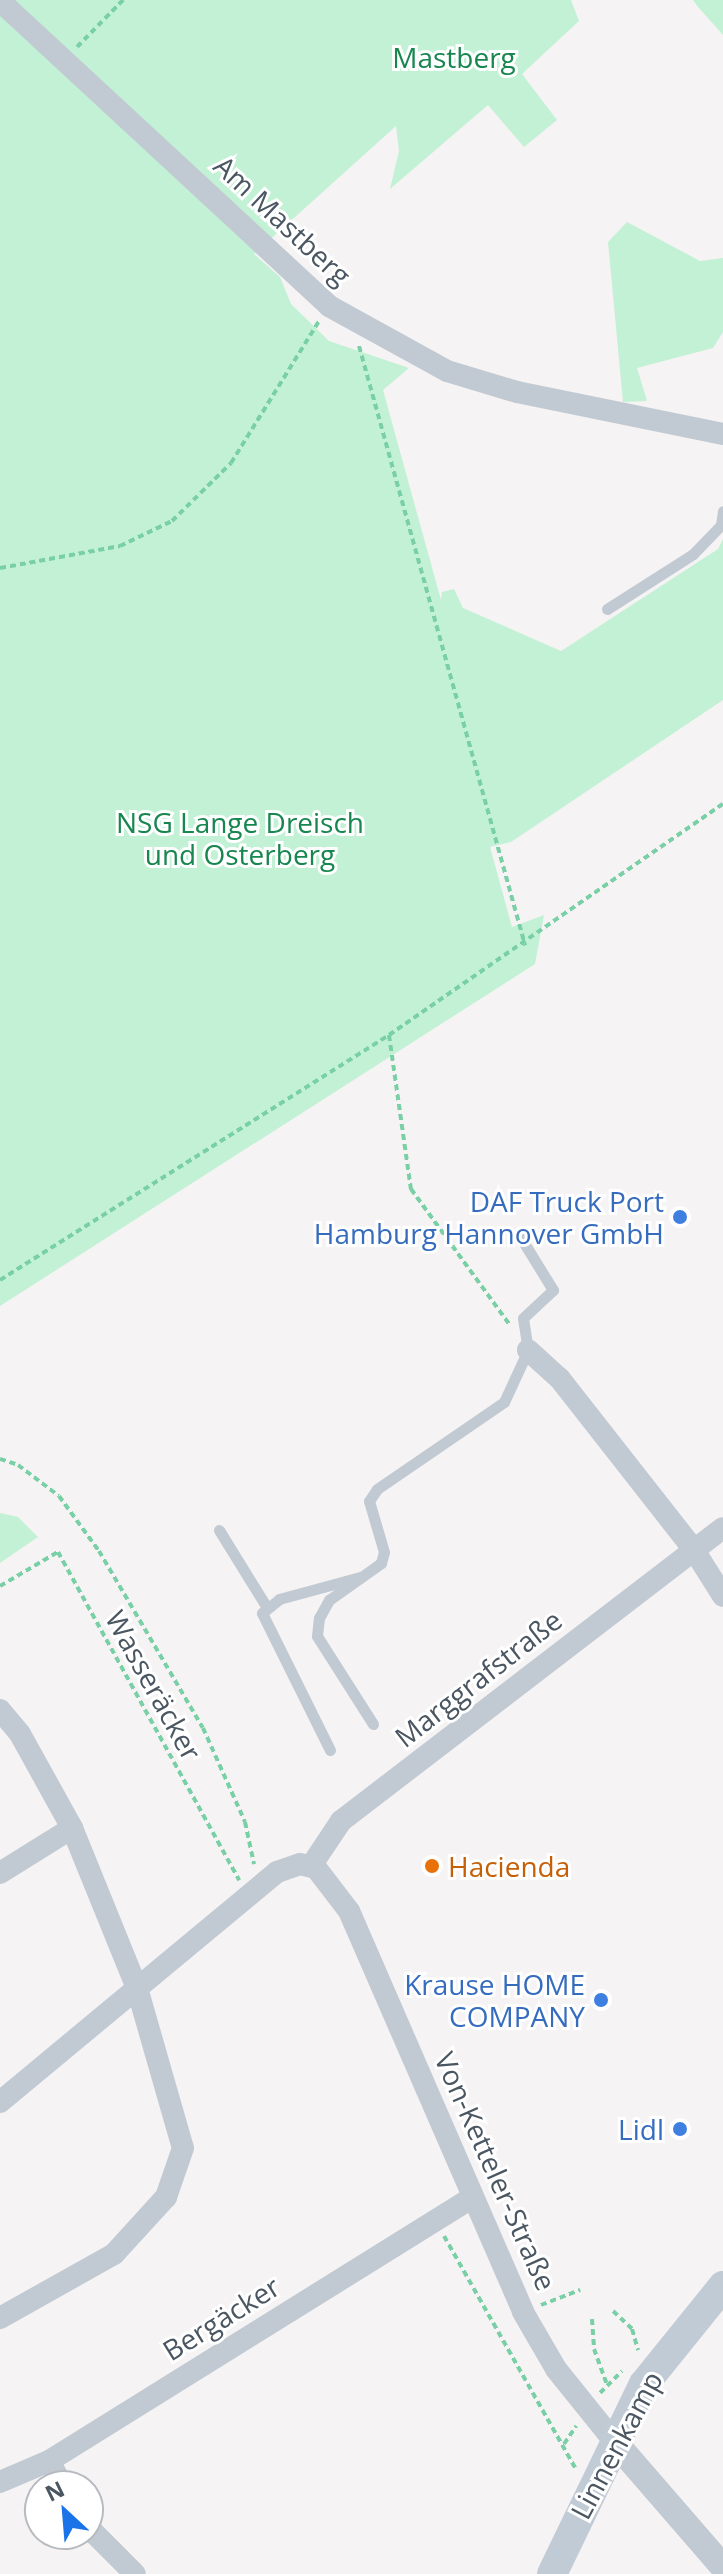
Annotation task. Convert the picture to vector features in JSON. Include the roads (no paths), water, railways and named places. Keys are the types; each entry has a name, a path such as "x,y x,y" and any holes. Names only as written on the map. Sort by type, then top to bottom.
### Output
{"main road":[{"name":"Linnenkamp","path":"552,2574 613,2440 661,2359 723,2286"}],"street":[{"name":"Am Mastberg","path":"0,1 329,306 461,375 517,392 723,434"},
{"path":"528,1350 560,1379 694,1550 723,1596"},
{"name":"Marggrafstraße","path":"311,1866 341,1821 723,1528"},
{"path":"0,1710 20,1734 72,1828 137,1988 183,2148 166,2197 114,2254 0,2318"},
{"path":"0,1873 72,1828"},
{"path":"0,2102 253,1891 287,1867 311,1866"},
{"name":"Von-Ketteler-Straße","path":"311,1866 331,1882 349,1911 470,2199 523,2312 556,2369 723,2567"},
{"name":"Bergäcker","path":"0,2482 49,2461 470,2199"},
{"path":"49,2461 54,2470"},
{"path":"104,2543 135,2574"}],"lane":[{"path":"607,609 693,554 721,525 723,511"},
{"path":"373,1724 317,1636 329,1600 372,1574 384,1552 369,1501 377,1489 504,1402 528,1350 523,1318 554,1287 521,1238"},
{"path":"219,1530 266,1606 265,1622 330,1750"},
{"path":"266,1606 372,1574"}],"place":[{"name":"DAF Truck Port Hamburg Hannover GmbH","path":"680,1217"},
{"name":"Hacienda","path":"432,1866"},
{"name":"Krause HOME COMPANY","path":"601,2000"},
{"name":"Lidl","path":"680,2129"}],"park label":[{"name":"Mastberg","path":"454,57"},
{"name":"NSG Lange Dreisch und Osterberg","path":"240,838"}]}
